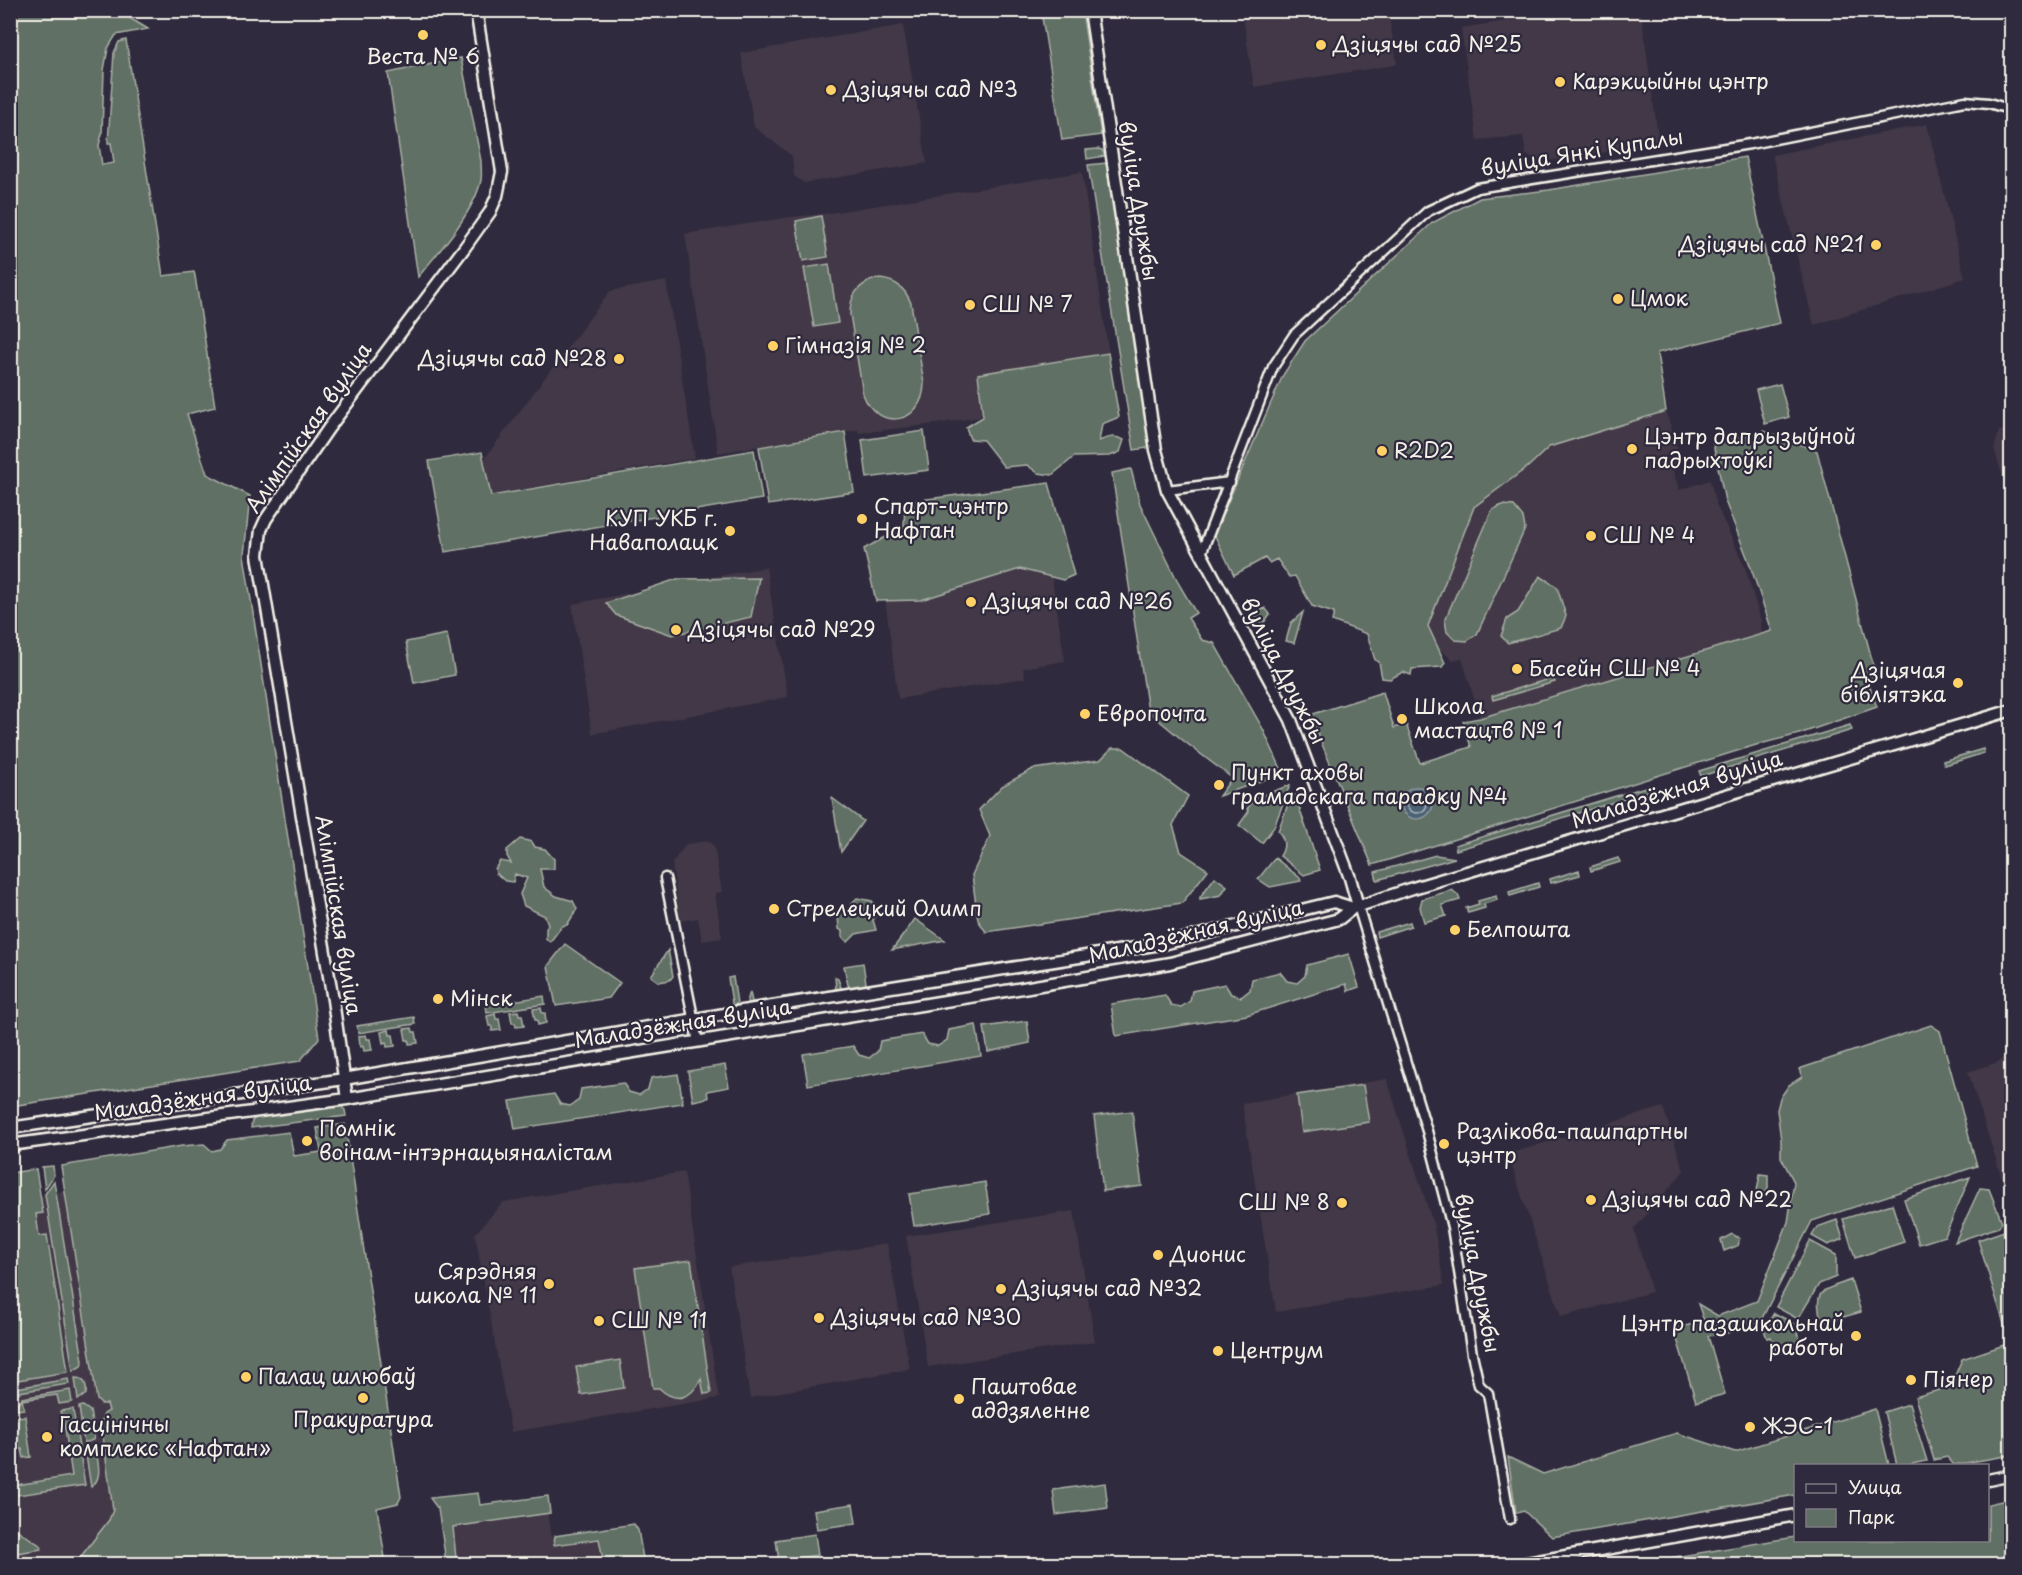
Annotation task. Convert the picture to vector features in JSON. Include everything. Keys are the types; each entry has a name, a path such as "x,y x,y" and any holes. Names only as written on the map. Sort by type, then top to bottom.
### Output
{"main road":[{"name":"Алімпійская вуліца","path":"346,1099 333,1000 258,544 266,519 285,490 364,380 465,247 490,212 497,196 502,172 476,10"},
{"name":"вуліца Дружбы","path":"1089,10 1156,450 1167,490 1291,720 1347,867 1356,907"},
{"name":"Маладзёжная вуліца","path":"10,1145 346,1099 1170,963 1340,919 1356,907 2012,710"},
{"name":"Маладзёжная вуліца","path":"10,1128 344,1079 1167,943 1334,902 1356,907"},
{"path":"1989,1480 2012,1475"},
{"path":"1521,1564 1794,1515"}],"street":[{"name":"вуліца Янкі Купалы","path":"1201,554 1273,367 1294,335 1433,208 1477,188 1750,144 1965,101 1989,103 2012,110"},
{"path":"1167,490 1230,482"},
{"path":"665,878 698,1042"},
{"name":"вуліца Дружбы","path":"1356,907 1427,1131 1452,1227 1472,1354 1479,1385 1488,1393 1510,1519"}],"shaded area":[{"name":"Дзіцячы сад №25","path":"1242,11 1388,11 1397,63 1254,87"},
{"name":"Карэкцыйны цэнтр","path":"1569,11 1641,11 1659,144 1542,162 1526,155 1523,136 1477,140 1461,28"},
{"name":"Дзіцячы сад №3","path":"903,25 927,163 804,183 794,176 792,156 754,127 741,53"},
{"name":"Дзіцячы сад №21","path":"1927,124 1965,278 1814,325 1772,155"},
{"name":"СШ № 7","path":"1082,172 1115,395 980,415 980,417 936,424 859,433 858,430 718,453 685,234"},
{"name":"Дзіцячы сад №28","path":"666,281 695,458 491,495 484,459 610,291"},
{"name":"СШ № 4","path":"1666,411 1681,461 1671,464 1679,490 1710,480 1716,504 1745,567 1761,621 1762,633 1480,718 1462,658 1453,660 1426,639 1417,637 1474,469"},
{"path":"2012,428 2011,503 1994,449 1999,431"},
{"name":"Дзіцячы сад №26","path":"1042,514 1065,661 1023,668 1025,678 898,699 878,544"},
{"name":"Дзіцячы сад №29","path":"766,567 788,697 592,734 572,604"},
{"path":"708,841 714,846 722,892 715,893 722,938 702,941 698,918 680,921 672,863 686,844"},
{"path":"2011,1052 2012,1207 1968,1072 1996,1063"},
{"name":"СШ № 8","path":"1387,1079 1434,1227 1444,1285 1276,1312 1242,1103"},
{"name":"Дзіцячы сад №22","path":"1663,1107 1684,1171 1634,1229 1652,1292 1561,1317 1508,1154"},
{"name":"СШ № 11","path":"684,1172 719,1398 511,1432 475,1234 503,1202"},
{"path":"75,1189 132,1564 11,1564 11,1200"},
{"name":"Дзіцячы сад №32","path":"1074,1211 1095,1342 928,1367 906,1236"},
{"name":"Дзіцячы сад №30","path":"887,1244 910,1369 750,1398 729,1267"},
{"path":"546,1505 551,1537 634,1524 638,1530 644,1564 456,1564 449,1517"}],"green space":[{"path":"10,11 118,11 148,29 116,35 108,48 104,70 102,134 99,145 102,165 114,163 111,143 108,143 114,53 119,42 126,40 163,276 194,272 195,276 215,407 187,414 207,474 250,496 244,555 319,1038 300,1061 11,1106"},
{"path":"1041,11 1082,11 1101,135 1062,140"},
{"path":"461,58 481,161 481,180 464,218 418,277 388,73"},
{"path":"1086,150 1102,150 1105,156 1087,159"},
{"path":"1745,157 1780,323 1657,353 1666,411 1549,447 1529,466 1474,507 1428,626 1445,663 1442,667 1412,669 1411,675 1403,672 1390,679 1382,678 1379,662 1375,660 1367,634 1332,621 1334,613 1312,606 1295,576 1289,577 1277,559 1269,563 1265,558 1234,575 1214,534 1283,375 1305,341 1432,223 1480,198 1549,190"},
{"path":"1106,163 1151,442 1147,448 1134,450 1088,165"},
{"path":"821,216 828,257 803,261 796,221"},
{"path":"829,264 838,323 814,327 804,268"},
{"path":"875,279 888,280 898,285 911,303 924,384 922,398 916,408 908,415 898,419 878,414 863,394 850,307 856,292 864,284"},
{"path":"1108,353 1119,417 1102,424 1099,441 1111,437 1124,440 1120,452 1110,456 1074,457 1052,475 1038,473 1027,465 1004,467 983,440 970,439 966,427 983,417 978,374"},
{"path":"1780,384 1789,417 1765,424 1756,390"},
{"path":"924,431 929,470 867,478 862,440"},
{"path":"1764,431 1817,451 1877,679 1868,682 1877,707 1799,734 1756,745 1372,865 1310,715 1383,692 1394,728 1406,724 1420,763 1471,747 1463,721 1480,718 1772,631 1749,562 1725,501 1713,443"},
{"path":"845,432 854,492 768,505 759,447"},
{"path":"754,450 762,499 445,552 429,461 482,452 491,496"},
{"path":"1131,469 1140,504 1180,586 1196,613 1188,618 1202,640 1214,643 1263,729 1283,773 1219,796 1232,778 1148,711 1112,473"},
{"path":"1049,483 1074,575 1063,580 1020,569 921,600 876,601 864,549 904,527 905,502"},
{"path":"1502,505 1514,506 1523,517 1525,529 1477,634 1467,641 1455,640 1447,632 1445,620 1492,510"},
{"path":"1540,576 1557,587 1566,616 1561,628 1508,643 1501,636 1507,619 1518,612"},
{"path":"759,578 751,617 672,635 616,615 606,603 677,579"},
{"path":"1265,608 1270,614 1263,624 1259,623 1254,614"},
{"path":"1303,612 1294,643 1286,641 1291,623"},
{"path":"447,634 455,675 414,683 406,642"},
{"path":"1553,678 1555,682 1493,700 1492,696"},
{"path":"1850,725 1852,730 1701,776 1699,771"},
{"path":"1112,748 1123,748 1188,796 1173,825 1181,852 1208,870 1182,903 986,932 978,920 972,875 990,836 979,810 1002,786 1033,769 1100,760"},
{"path":"1983,749 1984,753 1945,765 1943,761"},
{"path":"1290,785 1274,827 1262,843 1239,825 1255,798"},
{"path":"1649,786 1651,791 1456,850 1455,845"},
{"path":"1295,795 1320,870 1304,875 1280,856 1284,843 1278,831 1291,796"},
{"path":"832,798 863,821 841,852"},
{"path":"520,839 532,842 535,847 545,849 554,859 554,869 540,869 544,887 556,896 573,901 577,909 567,925 562,926 550,942 546,939 548,924 545,916 524,906 520,894 527,878 515,874 513,882 505,881 496,873 495,869 500,861 511,863 507,850"},
{"path":"1436,855 1455,858 1377,880 1375,872"},
{"path":"1275,858 1301,881 1270,887 1258,879"},
{"path":"1618,858 1620,862 1591,871 1590,867"},
{"path":"1579,870 1580,875 1551,883 1550,879"},
{"path":"1215,877 1227,886 1221,895 1200,899 1200,897"},
{"path":"1538,883 1539,887 1510,896 1509,892"},
{"path":"1452,890 1460,900 1442,905 1446,916 1424,922 1420,907 1422,899"},
{"path":"1496,896 1497,900 1484,904 1485,908 1468,913 1466,908 1479,904 1478,901"},
{"path":"857,898 872,901 879,910 873,920 876,930 856,934 848,942 842,937 842,931 839,929 838,915 840,910 849,910"},
{"path":"915,919 945,940 892,950"},
{"path":"1410,922 1411,926 1377,937 1376,932"},
{"path":"565,944 620,983 609,998 556,1006 548,966"},
{"path":"668,950 673,976 670,980 659,982 651,976"},
{"path":"1349,954 1359,987 1348,991 1346,984 1247,1015 1116,1036 1111,1004 1165,995 1171,1005 1181,1007 1190,1001 1192,991 1225,984 1231,994 1241,997 1250,990 1252,979 1280,972 1287,981 1297,983 1305,976 1307,965"},
{"path":"863,963 866,983 862,988 854,990 848,985 844,966"},
{"path":"733,977 737,1003 733,1009 728,978"},
{"path":"835,977 842,990 751,1006 747,1002 750,992 752,1002 836,989"},
{"path":"544,996 545,1004 487,1013 486,1005"},
{"path":"541,1008 542,1013 545,1013 546,1023 538,1025 533,1009"},
{"path":"518,1011 519,1015 522,1015 524,1026 516,1027 515,1023 512,1023 510,1012"},
{"path":"495,1014 496,1019 499,1019 501,1030 492,1031 487,1016"},
{"path":"414,1017 415,1024 358,1033 357,1026"},
{"path":"1027,1021 1030,1043 988,1052 984,1027"},
{"path":"976,1025 981,1056 808,1085 803,1054 853,1046 859,1055 869,1058 878,1051 880,1041 922,1034 928,1044 938,1046 947,1040 949,1030"},
{"path":"1931,1025 1940,1031 1977,1166 1812,1221 1757,1328 1742,1327 1727,1333 1708,1336 1725,1394 1696,1402 1674,1329 1704,1321 1698,1304 1718,1316 1757,1301 1788,1222 1794,1182 1781,1157 1777,1110 1780,1098 1789,1085 1802,1077 1799,1069"},
{"path":"412,1028 413,1032 416,1032 418,1043 409,1044 404,1029"},
{"path":"389,1030 390,1035 393,1035 395,1046 387,1047 386,1042 383,1043 381,1032"},
{"path":"366,1035 367,1039 370,1039 372,1050 364,1051 363,1046 360,1047 359,1036"},
{"path":"725,1065 729,1087 707,1091 708,1098 693,1101 688,1071"},
{"path":"678,1074 683,1103 515,1129 510,1101 554,1094 560,1104 570,1106 579,1100 581,1089 623,1083 629,1092 639,1095 648,1089 651,1078"},
{"path":"1363,1085 1369,1122 1302,1132 1297,1095"},
{"path":"341,1106 346,1116 251,1128 252,1121 258,1116"},
{"path":"1132,1111 1142,1186 1103,1191 1094,1116"},
{"path":"345,1124 401,1497 398,1503 377,1508 386,1564 75,1564 109,1520 113,1510 101,1422 104,1414 109,1411 107,1404 101,1404 97,1400 61,1166 182,1146 204,1144 212,1151 220,1149 227,1140 289,1132 294,1156 321,1152 317,1128"},
{"path":"53,1166 54,1175 45,1189 42,1167"},
{"path":"36,1169 43,1213 36,1214 39,1236 47,1235 68,1372 11,1381 11,1173"},
{"path":"1760,1174 1768,1175 1768,1188 1764,1196 1757,1191"},
{"path":"1970,1177 1945,1236 1919,1244 1904,1199"},
{"path":"54,1181 83,1361 81,1366 73,1371 45,1194"},
{"path":"985,1182 990,1214 914,1226 909,1194"},
{"path":"1980,1188 1989,1189 2002,1222 1999,1227 1955,1242"},
{"path":"1892,1204 1904,1242 1855,1258 1843,1219"},
{"path":"2011,1207 2011,1455 1960,1464 1953,1464 1947,1457 1934,1460 1915,1397 1950,1387 1962,1359 2010,1343 1978,1240 2010,1229 2004,1212"},
{"path":"1837,1220 1843,1239 1828,1245 1812,1236 1817,1227"},
{"path":"1732,1234 1739,1238 1737,1246 1724,1251 1721,1240"},
{"path":"1810,1241 1836,1255 1836,1277 1819,1284 1798,1319 1776,1307"},
{"path":"691,1260 711,1393 704,1394 701,1379 688,1395 677,1397 659,1388 653,1388 635,1268"},
{"path":"1851,1280 1861,1312 1822,1323 1819,1297 1826,1289"},
{"path":"1774,1313 1795,1324 1800,1342 1796,1348 1777,1354 1771,1337 1767,1338 1764,1330"},
{"path":"620,1360 624,1388 581,1395 576,1367"},
{"path":"75,1378 83,1381 86,1388 86,1394 78,1400"},
{"path":"68,1379 69,1384 19,1392 11,1402 11,1389"},
{"path":"70,1390 72,1402 59,1404 57,1395 22,1400 24,1409 11,1411 22,1398"},
{"path":"1909,1404 1927,1461 1897,1464 1884,1412"},
{"path":"83,1406 90,1411 94,1436 93,1440 84,1443 79,1407"},
{"path":"73,1409 85,1485 11,1496 11,1486 72,1476 63,1415 60,1411"},
{"path":"1875,1409 1889,1464 1794,1464 1794,1495 1552,1537 1524,1511 1516,1513 1508,1457 1543,1474 1677,1433 1735,1452"},
{"path":"25,1416 31,1457 24,1458 22,1449 16,1449 11,1445 10,1418"},
{"path":"85,1449 96,1450 99,1470 97,1479 91,1487"},
{"path":"1105,1483 1108,1508 1056,1515 1053,1490"},
{"path":"478,1493 480,1505 548,1496 550,1513 453,1527 456,1559 446,1561 438,1509 430,1498"},
{"path":"2011,1499 2011,1564 1634,1564 1794,1537 1794,1542 1989,1542 1989,1504"},
{"path":"853,1504 856,1523 817,1529 814,1510"},
{"path":"634,1524 638,1530 644,1564 604,1564 599,1539 554,1545 555,1536"},
{"path":"16,1529 41,1546 41,1549 11,1554 11,1537"},
{"path":"815,1534 818,1555 779,1561 776,1540"}],"water":[{"path":"1417,787 1428,792 1433,803 1428,814 1417,819 1406,814 1401,803 1406,792"}],"place":[{"name":"Веста № 6","path":"423,35"},
{"name":"Дзіцячы сад №25","path":"1321,45"},
{"name":"Карэкцыйны цэнтр","path":"1560,82"},
{"name":"Дзіцячы сад №3","path":"831,90"},
{"name":"Дзіцячы сад №21","path":"1876,245"},
{"name":"Цмок","path":"1618,299"},
{"name":"СШ № 7","path":"970,305"},
{"name":"Гімназія № 2","path":"773,346"},
{"name":"Дзіцячы сад №28","path":"619,359"},
{"name":"Цэнтр дапрызыўной падрыхтоўкі","path":"1632,449"},
{"name":"R2D2","path":"1382,451"},
{"name":"Спарт-цэнтр Нафтан","path":"862,519"},
{"name":"КУП УКБ г. Наваполацк","path":"730,531"},
{"name":"СШ № 4","path":"1591,536"},
{"name":"Дзіцячы сад №26","path":"971,602"},
{"name":"Дзіцячы сад №29","path":"676,630"},
{"name":"Басейн СШ № 4","path":"1517,669"},
{"name":"Дзіцячая бібліятэка","path":"1958,683"},
{"name":"Европочта","path":"1085,714"},
{"name":"Школа мастацтв № 1","path":"1402,719"},
{"name":"Пункт аховы грамадскага парадку №4","path":"1219,785"},
{"name":"Стрелецкий Олимп","path":"774,909"},
{"name":"Белпошта","path":"1455,930"},
{"name":"Мінск","path":"438,999"},
{"name":"Помнік воінам-інтэрнацыяналістам","path":"307,1141"},
{"name":"Разлікова-пашпартны цэнтр","path":"1444,1144"},
{"name":"Дзіцячы сад №22","path":"1591,1200"},
{"name":"СШ № 8","path":"1342,1203"},
{"name":"Дионис","path":"1158,1255"},
{"name":"Сярэдняя школа № 11","path":"549,1284"},
{"name":"Дзіцячы сад №32","path":"1001,1289"},
{"name":"Дзіцячы сад №30","path":"819,1318"},
{"name":"СШ № 11","path":"599,1321"},
{"name":"Цэнтр пазашкольнай работы","path":"1856,1336"},
{"name":"Центрум","path":"1218,1351"},
{"name":"Палац шлюбаў","path":"246,1377"},
{"name":"Піянер","path":"1911,1380"},
{"name":"Пракуратура","path":"363,1398"},
{"name":"Паштовае аддзяленне","path":"959,1399"},
{"name":"ЖЭС-1","path":"1750,1427"},
{"name":"Гасцінічны комплекс «Нафтан»","path":"47,1437"}]}
